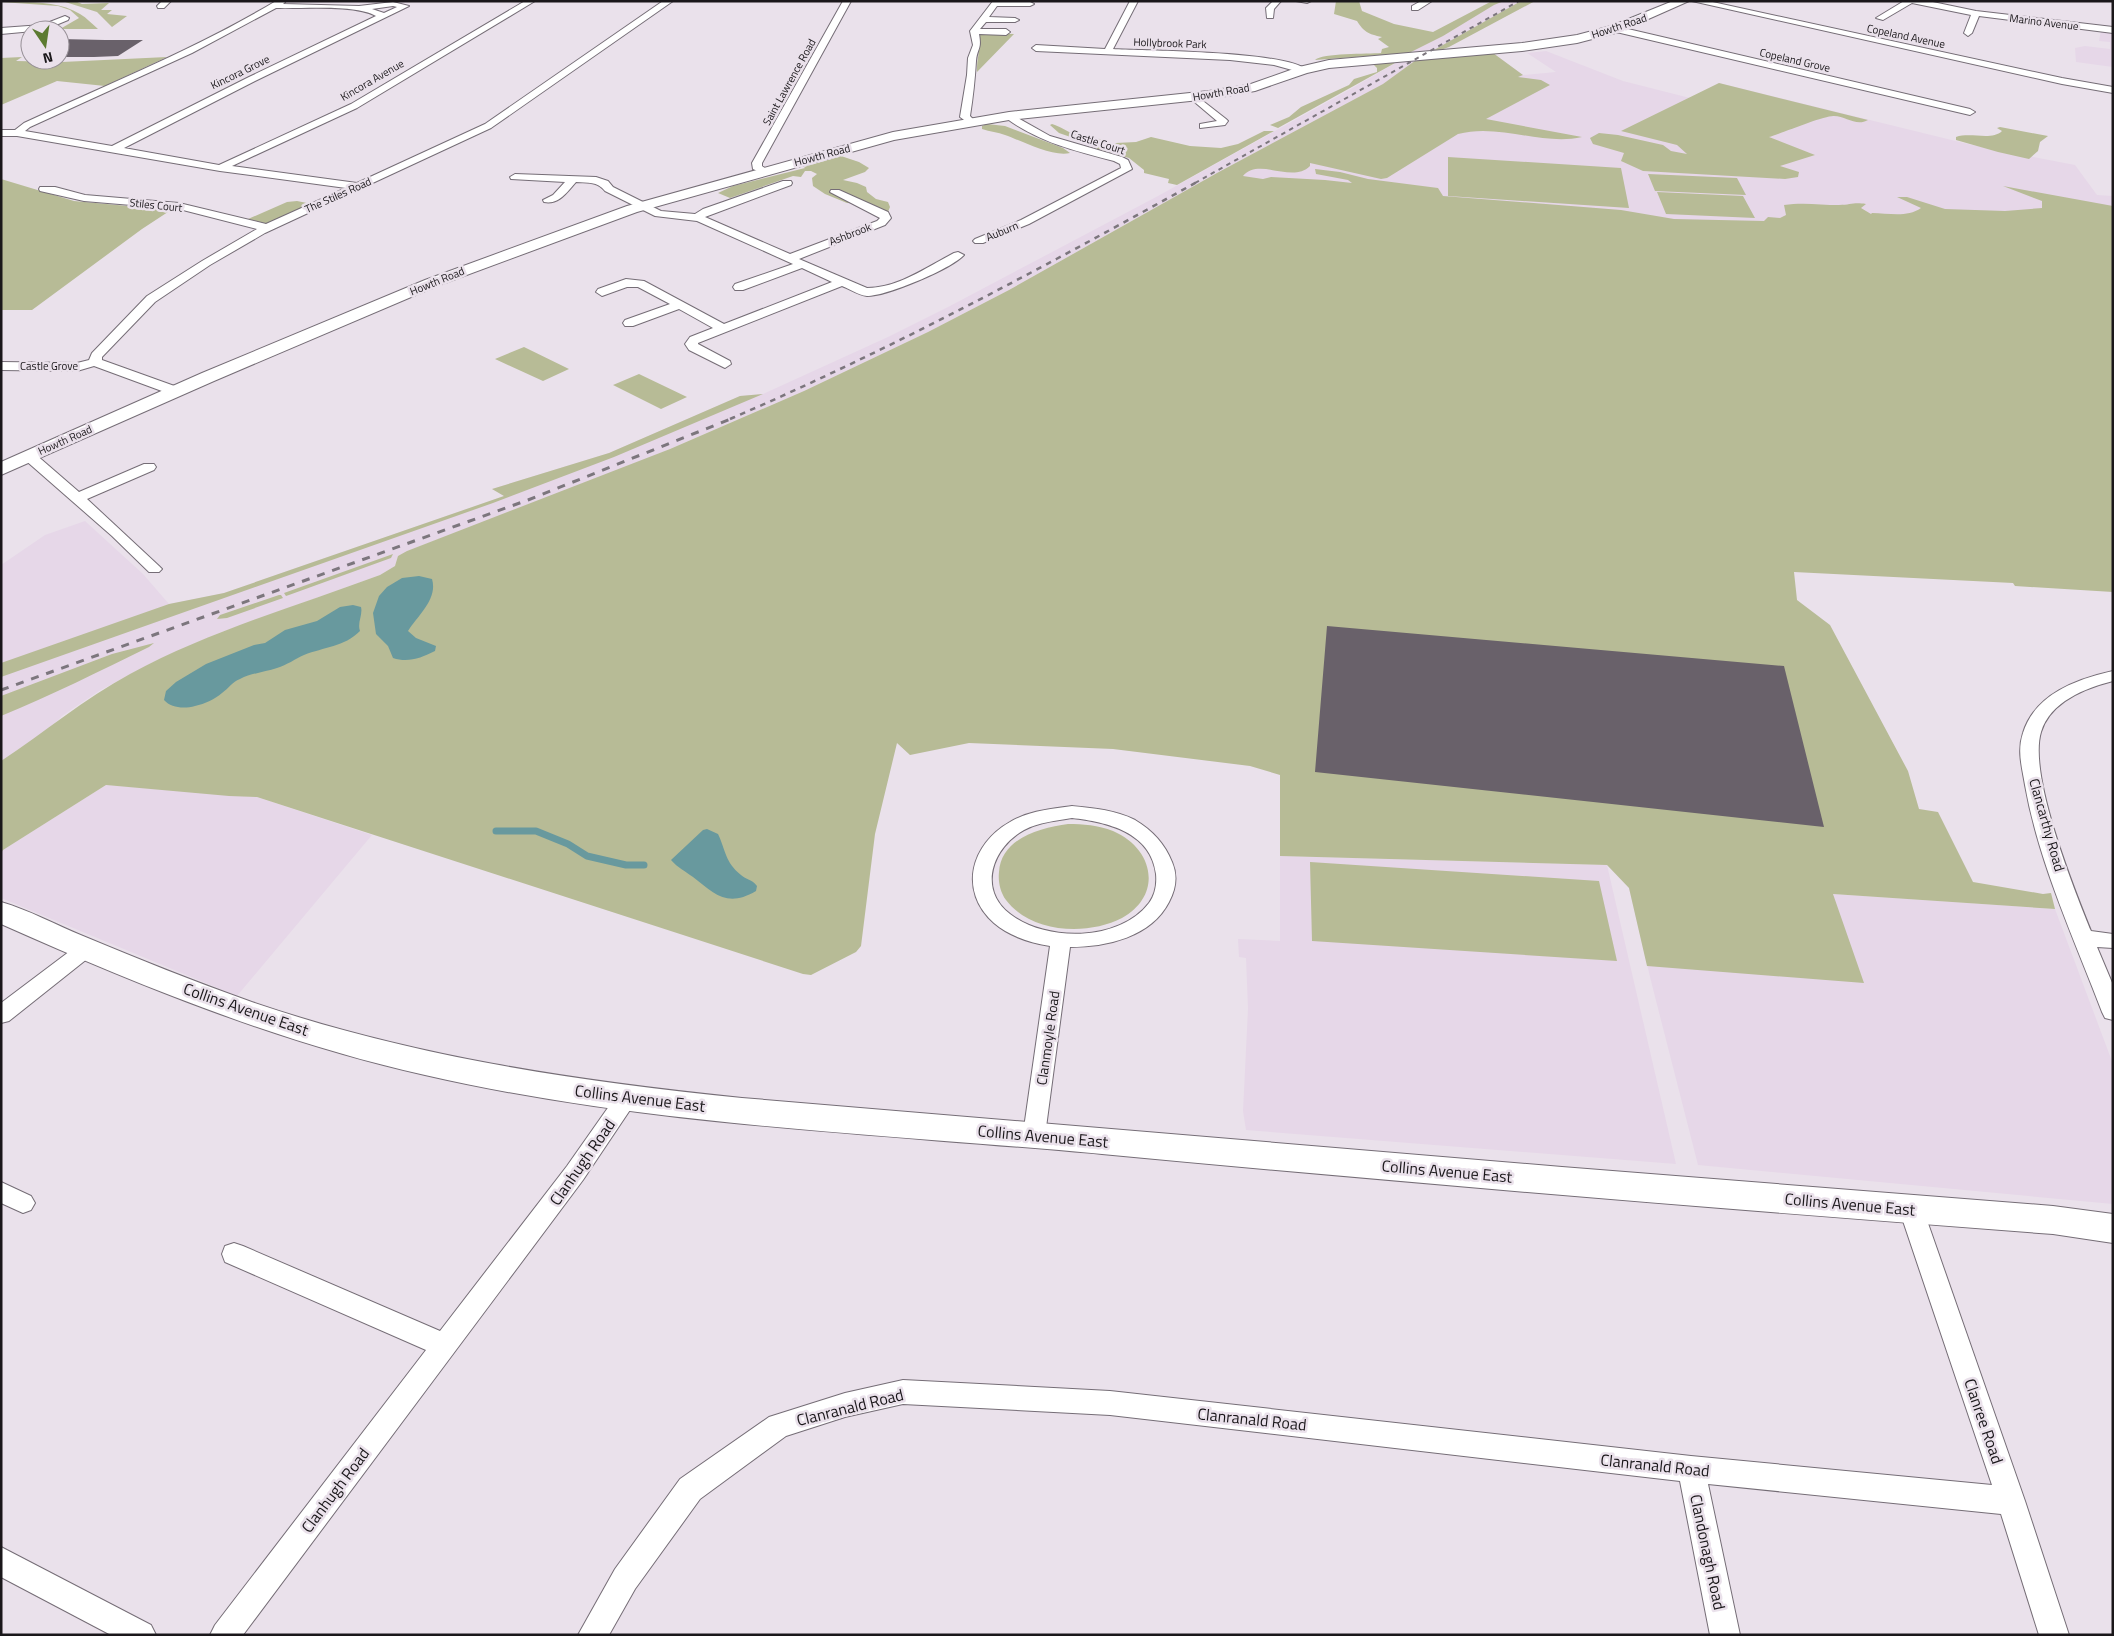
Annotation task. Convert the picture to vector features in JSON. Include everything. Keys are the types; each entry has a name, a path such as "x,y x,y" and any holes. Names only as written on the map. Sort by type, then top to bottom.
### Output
{"main road":[{"name":"Howth Road","path":"1,469 175,391 431,283 517,250 620,214 764,170 893,136 971,122 1074,108 1194,97 1244,89 1303,70 1340,63 1522,47 1577,39 1615,29 1684,1"},
{"name":"Collins Avenue East","path":"1,912 84,950 220,1002 360,1047 483,1075 627,1098 773,1114 1034,1135 1323,1162 2053,1220 2113,1229"}],"street":[{"name":"Kincora Avenue","path":"220,168 354,106 531,1"},
{"name":"The Stiles Road","path":"95,362 96,356 151,299 198,268 267,228 495,122 669,1"},
{"name":"Saint Lawrence Road","path":"764,170 757,167 757,163 847,1"},
{"path":"1108,51 1134,1"},
{"path":"1270,16 1270,8 1277,1"},
{"path":"1415,8 1428,1"},
{"name":"Copeland Avenue","path":"1696,1 2072,83 2113,90"},
{"path":"1880,18 1910,1"},
{"path":"1914,1 1976,13 2113,30"},
{"path":"974,31 997,2 1030,4"},
{"path":"17,133 26,125 124,82 247,22 279,4"},
{"name":"Kincora Grove","path":"279,4 357,8 378,11 381,15 379,19"},
{"name":"Kincora Grove","path":"113,150 406,6 393,4 357,8"},
{"path":"2014,8 2022,19"},
{"path":"1968,33 1977,25 1976,13"},
{"path":"2,31 44,27 65,18"},
{"path":"984,19 1015,20"},
{"path":"228,21 247,22"},
{"name":"Copeland Grove","path":"1615,29 1970,112"},
{"path":"974,31 1006,32"},
{"path":"971,122 965,117 965,108 972,75 972,58 977,45 974,31"},
{"name":"Hollybrook Park","path":"1036,48 1230,57 1275,62 1303,70"},
{"path":"1194,97 1222,121 1222,123 1216,125 1202,126"},
{"name":"Castle Court","path":"1009,116 1027,128 1052,140 1118,160 1126,165 1127,169 1024,222"},
{"path":"1,133 17,133 220,168 359,186"},
{"path":"515,177 601,181 609,189 658,214 670,216"},
{"path":"548,200 558,197 573,179"},
{"path":"699,218 701,214 707,211 787,183"},
{"name":"Stiles Court","path":"44,189 84,198 179,206 267,228"},
{"name":"Ashbrook","path":"788,259 881,222 886,218 884,214 835,192"},
{"path":"620,214 699,218 865,292 881,292 958,255"},
{"name":"Auburn","path":"979,241 1024,222"},
{"path":"739,288 801,265"},
{"path":"725,364 693,347 691,344 694,340 722,328 841,282"},
{"path":"602,292 626,283 640,283 722,328"},
{"path":"629,323 680,305"},
{"path":"95,362 175,391"},
{"name":"Castle Grove","path":"1,366 77,367 95,362"},
{"path":"29,456 154,569"},
{"path":"77,498 149,467"},
{"name":"Clancarthy Road","path":"2113,676 2067,691 2050,704 2036,724 2029,746 2030,763 2040,811 2056,865 2113,1012"},
{"path":"1072,812 1101,815 1127,824 1149,839 1163,857 1167,878 1162,899 1146,918 1122,932 1093,941 1061,941 1030,934 1005,920 988,902 981,881 984,860 996,841 1017,826 1043,816 1072,812"},
{"path":"2084,938 2113,941"},
{"name":"Clanmoyle Road","path":"1034,1135 1061,941"},
{"path":"1,1015 84,950"},
{"name":"Clanhugh Road","path":"225,1635 446,1346 575,1173 627,1098"},
{"path":"1,1192 23,1203"},
{"name":"Clanree Road","path":"1910,1209 2011,1501 2054,1635"},
{"path":"234,1254 446,1346"},
{"name":"Clanranald Road","path":"593,1635 625,1579 690,1489 778,1426 845,1405 903,1392 1110,1403 1690,1469 2011,1501"},
{"name":"Clandonagh Road","path":"1690,1469 1725,1635"},
{"path":"1,1561 141,1635"}],"shaded area":[{"path":"1492,1 1535,1 1438,51 1493,53 1523,75 1556,72 1527,53 1546,51 1623,81 1690,98 1719,83 1972,145 2075,165 2097,195 2113,196 2113,218 2000,222 1663,222 1343,189 1217,173 1009,290 928,332 804,391 628,467 407,551 395,566 380,575 219,633 157,660 99,691 62,716 50,728 1,761 1,565 45,535 85,521 143,574 169,604 224,593 504,496 492,489 609,453 740,396 763,394 888,337 950,306 1158,196 1349,90 1411,54 1409,53"},
{"path":"2101,30 2113,32 2113,67 2076,62 2075,48 2085,46 2110,49 2110,42 2099,41"},
{"path":"106,785 257,797 372,835 237,996 1,898 1,852"},
{"path":"1280,856 1607,865 1676,1164 1246,1130 1243,1111 1248,1009 1246,958 1239,957 1238,939 1280,941"},
{"path":"1629,888 1835,902 1833,894 2055,909 2113,1064 2113,1204 1698,1165"}],"green space":[{"path":"62,1 75,1 82,4 109,3 101,10 112,10 107,14 127,16 112,27 97,12"},
{"path":"1336,1 1359,1 1362,11 1394,24 1433,32 1492,1 1504,1 1409,53 1315,60 1326,56 1381,53 1382,49 1389,47 1378,39 1382,37 1367,32 1357,21 1334,14"},
{"path":"1521,1 1535,1 1449,47 1438,51 1434,50"},
{"path":"1,2 42,3 62,6 83,16 98,29 70,29 70,23 79,18 70,10 58,6"},
{"path":"979,34 1014,34 977,72 980,44"},
{"path":"1493,53 1523,75 1518,77 1541,80 1550,85 1486,119 1582,137 1552,139 1489,131 1473,131 1458,134 1387,178 1381,179 1310,163 1310,166 1303,171 1285,172 1258,169 1250,171 1243,176 1263,179 1271,177 1352,183 1348,180 1316,174 1315,169 1340,172 1368,179 1438,188 1443,196 1621,210 1674,219 1764,221 1768,217 1780,218 1786,215 1784,205 1798,204 1866,204 1861,208 1871,214 1904,214 1921,208 1897,197 1907,197 1945,209 2005,211 2042,208 2042,201 2003,186 2113,206 2113,592 2015,586 2013,583 1794,572 1797,600 1830,625 1908,771 1919,809 1938,812 1973,882 2043,894 2051,893 2055,909 1833,894 1864,983 1647,966 1629,888 1607,865 1280,856 1280,775 1250,766 1113,749 969,743 910,755 897,743 875,834 861,946 856,952 811,975 257,797 106,785 1,853 1,761 81,705 130,674 222,632 380,575 395,566 398,556 407,551 670,449 804,391 928,332 1009,290 1217,173 1383,84 1416,60"},
{"path":"20,57 16,61 20,61 20,70 70,70 70,62 167,57 105,86 57,81 1,105 1,58"},
{"path":"1372,63 1395,63 1278,128 1270,125 1289,117 1301,107 1349,85 1354,79 1377,72 1377,68"},
{"path":"1719,83 1868,120 1855,122 1838,116 1829,116 1769,137 1815,155 1780,166 1799,172 1798,177 1785,179 1643,171 1621,161 1624,153 1593,144 1590,138 1599,133 1618,135 1663,145 1671,151 1687,154 1677,145 1621,131"},
{"path":"987,124 1005,126 1063,148 1070,153 1063,154 1046,151 1002,134 982,129 982,126"},
{"path":"1052,124 1078,135 1100,139 1103,141 1104,147 1116,143 1136,142 1151,137 1190,146 1221,148 1238,144 1264,131 1274,131 1177,185 1168,183 1169,179 1144,173 1144,170 1129,158 1097,149 1088,143 1059,133 1050,125"},
{"path":"1997,128 2048,136 2040,142 2038,151 2029,159 1956,140 1956,137 1968,135 1987,136 1998,134 2002,131"},
{"path":"841,156 859,162 869,168 865,172 843,180 866,187 867,192 876,199 888,202 890,207 888,212 868,204 847,203 825,194 813,186 812,178 817,174 811,171 805,171 801,177 793,176 730,198 718,193 733,186 805,168"},
{"path":"1448,157 1621,168 1629,208 1448,196"},
{"path":"1648,174 1737,178 1746,195 1655,191"},
{"path":"1,179 74,201 171,210 142,229 32,310 1,310"},
{"path":"1657,192 1743,196 1755,218 1666,214"},
{"path":"297,201 312,204 268,224 248,219 287,202"},
{"path":"524,347 569,369 543,381 495,359"},
{"path":"639,374 687,397 661,409 613,385"},
{"path":"763,394 614,457 493,503 1,677 1,663 169,604 224,593 504,496 492,489 609,453 740,396"},
{"path":"393,554 391,558 289,595 286,596 284,593"},
{"path":"279,595 283,598 227,618 217,619 220,615"},
{"path":"154,643 76,683 1,716 1,696 112,654"},
{"path":"1068,824 1090,825 1113,831 1127,839 1137,848 1144,860 1148,872 1148,884 1144,897 1135,908 1122,918 1108,924 1077,929 1044,925 1017,911 1002,894 999,875 1001,860 1014,843 1034,832"},
{"path":"1310,862 1599,881 1617,961 1312,941"}],"water":[{"path":"419,576 432,579 432,593 430,600 408,631 416,638 436,646 435,651 414,659 393,658 388,646 376,634 373,613 379,596 387,587 402,578"},
{"path":"353,605 361,607 360,631 347,640 304,655 281,667 245,677 235,682 210,701 202,704 182,708 170,705 164,700 166,691 176,682 206,664 254,645 265,643 285,630 317,621 340,607"},
{"path":"707,829 718,834 732,866 743,877 757,886 756,891 737,898 729,899 722,897 708,889 671,860 703,830"}],"building":[{"path":"70,39 143,40 118,56 70,57"},
{"path":"1327,626 1784,666 1824,827 1315,772"}],"waterway":[{"path":"496,831 536,831 568,844 587,856 626,865 644,865"}],"railway":[{"path":"1195,183 1519,1"},
{"path":"730,419 908,336 1082,245 1197,182"},
{"path":"1,690 528,500 733,418"}]}
